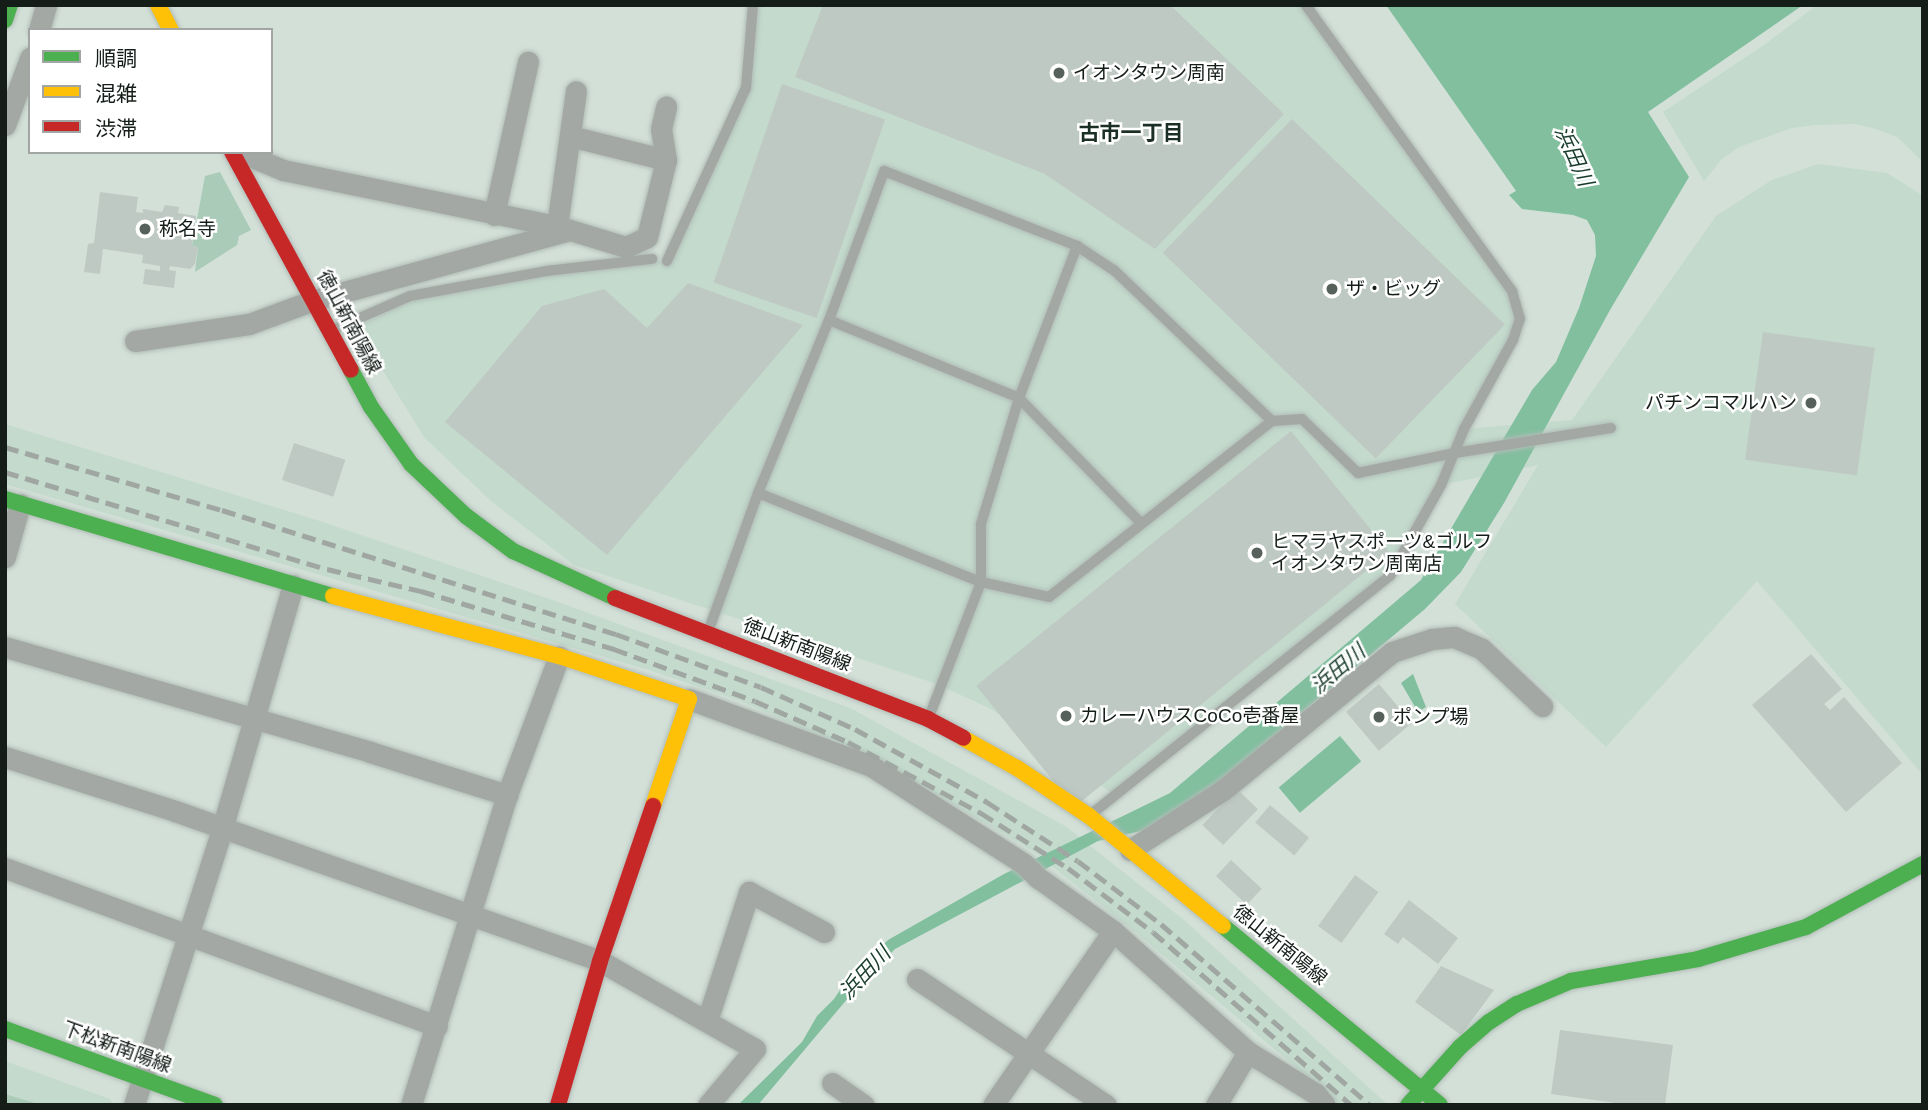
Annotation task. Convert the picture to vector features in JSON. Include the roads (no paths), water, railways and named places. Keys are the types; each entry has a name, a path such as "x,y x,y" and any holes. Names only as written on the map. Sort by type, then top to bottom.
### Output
{"main road":[{"path":"5,20 10,5"},
{"path":"158,5 169,28"},
{"name":"徳山新南陽線","path":"233,154 371,407 411,464 466,516 513,551 580,584 928,719 1017,768 1095,821 1440,1105"},
{"path":"13,502 293,585 559,656 689,699 600,961 558,1105"},
{"path":"1408,1105 1460,1047 1489,1022 1517,1004 1571,981 1698,959 1805,927 1923,864"},
{"name":"下松新南陽線","path":"5,1029 215,1105"}],"street":[{"path":"40,28 47,5"},
{"path":"494,215 528,62"},
{"path":"13,112 28,64"},
{"path":"564,228 576,91"},
{"path":"245,154 283,170 564,228 626,247 647,237 666,160 661,129 666,107"},
{"path":"570,136 666,160"},
{"path":"135,341 249,324 314,300 564,228"},
{"path":"5,557 13,502"},
{"path":"134,1105 222,829 293,585"},
{"path":"1126,846 1223,790 1391,652 1432,639 1454,637 1482,649 1542,706"},
{"path":"5,647 507,795"},
{"path":"411,1105 507,795 559,656"},
{"path":"689,699 871,766 1033,873 1113,931 1248,1052 1316,1094 1325,1105"},
{"path":"5,757 470,913 600,961 755,1049 708,1105"},
{"path":"5,868 437,1026"},
{"path":"707,1021 749,892 824,932"},
{"path":"993,1105 1113,931"},
{"path":"917,979 1106,1105"},
{"path":"1216,1105 1248,1052"},
{"path":"832,1083 864,1105"}],"lane":[{"path":"667,261 746,88 753,5"},
{"path":"1095,821 1390,576 1441,485 1464,429 1513,340 1520,318 1512,291 1306,5"},
{"path":"708,632 758,493 829,320 884,171 1077,246 1115,271 1272,421"},
{"path":"928,719 981,582 981,524 1019,398 1077,246"},
{"path":"330,331 410,296 546,271 652,259"},
{"path":"829,320 1019,398 1140,522"},
{"path":"758,493 981,582 1049,597 1140,522 1272,421 1302,419 1358,473 1455,453 1611,428"}],"water":[{"name":"浜田川","path":"1386,5 1803,5 1648,112 1689,177 1610,310 1504,503 1461,572 1425,609 1218,783 1141,831 1098,841 895,949 859,985 758,1105 738,1105 802,1042 817,1016 834,999 851,974 888,940 1004,874 1170,793 1421,580 1532,390 1556,362 1579,308 1596,256 1595,235 1587,220 1573,215 1522,209 1509,195 1516,191"},
{"path":"1413,674 1426,707 1418,712 1401,683"},
{"path":"1340,736 1361,761 1300,813 1279,787"}],"railway":[{"path":"5,447 222,510 616,634 761,687 855,729 987,802 1078,861 1161,924 1370,1105"},
{"path":"5,472 327,569 421,591 614,649 755,701 848,742 981,813 1068,868 1153,932 1351,1105"}],"place":[{"name":"イオンタウン周南","path":"1059,73"},
{"name":"称名寺","path":"145,229"},
{"name":"ザ・ビッグ","path":"1332,289"},
{"name":"パチンコマルハン","path":"1811,403"},
{"name":"ヒマラヤスポーツ&ゴルフ イオンタウン周南店","path":"1257,553"},
{"name":"カレーハウスCoCo壱番屋","path":"1066,716"},
{"name":"ポンプ場","path":"1379,717"}],"district":[{"name":"古市一丁目","path":"1131,133"}]}
